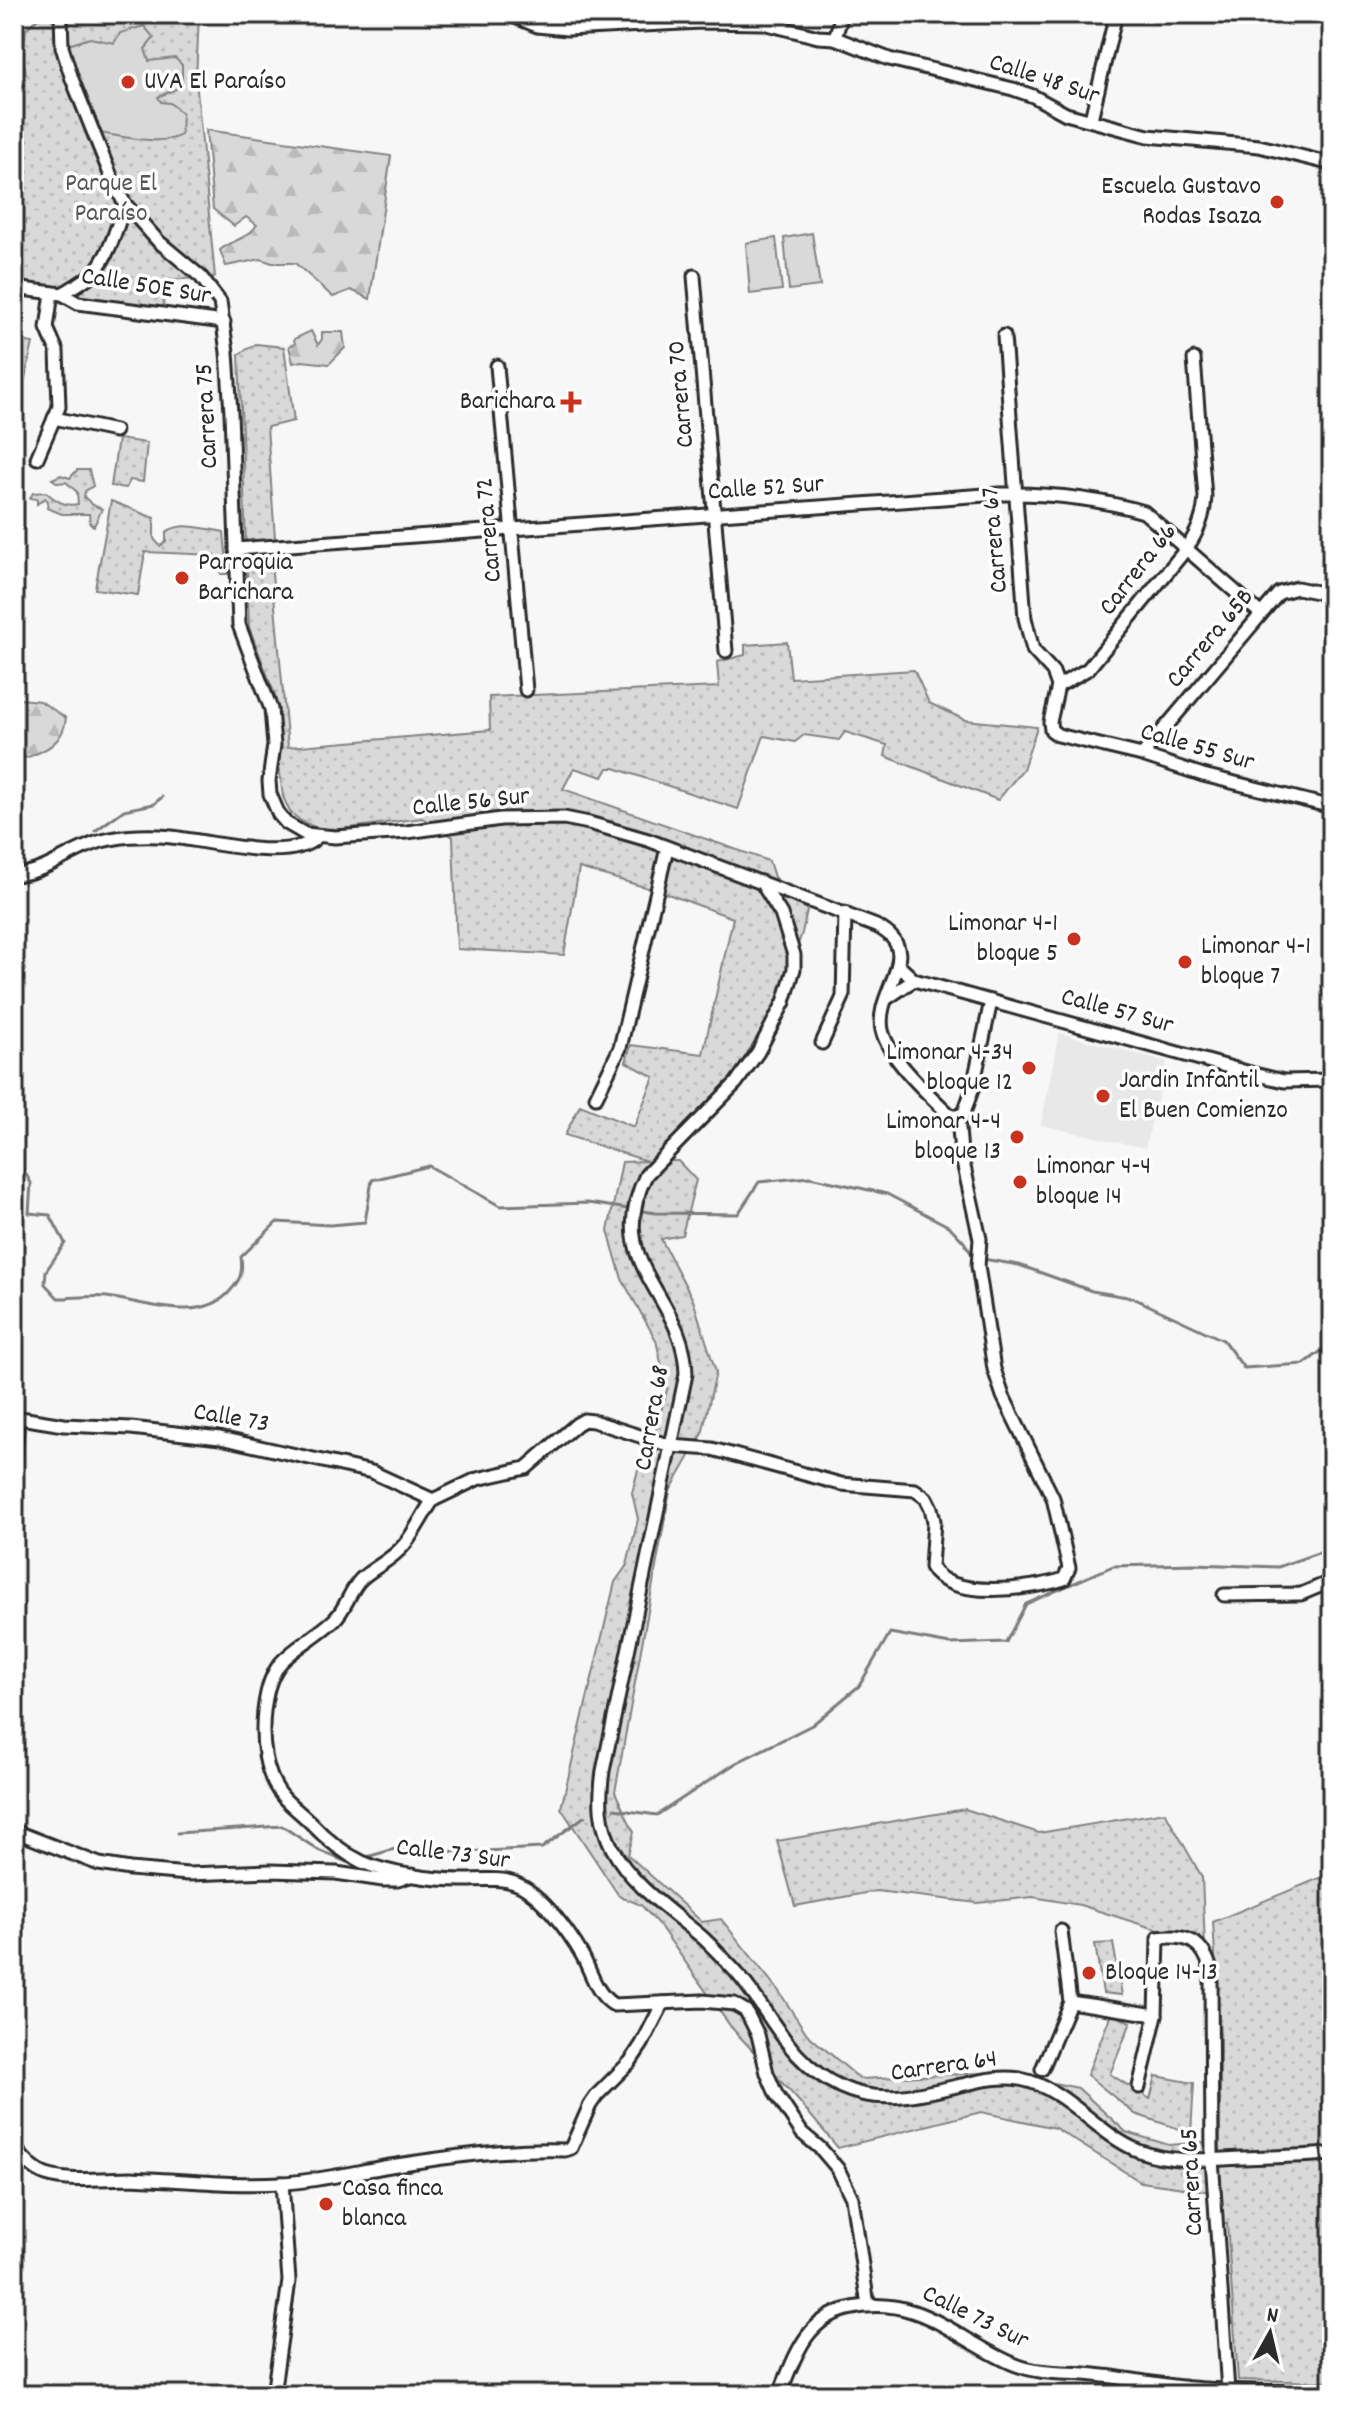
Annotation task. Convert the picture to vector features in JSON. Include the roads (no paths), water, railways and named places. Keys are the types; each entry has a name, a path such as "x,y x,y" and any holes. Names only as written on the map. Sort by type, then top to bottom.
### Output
{"street":[{"name":"Carrera 75","path":"61,14 62,47 72,79 125,204 158,241 201,277 220,302 231,413 239,625 271,709 274,745 270,794 286,823 295,830 317,837"},
{"path":"835,38 842,14"},
{"path":"1091,119 1116,14"},
{"name":"Calle 48 Sur","path":"514,15 537,26 567,29 748,21 835,38 889,59 1013,89 1066,114 1148,136 1259,146 1332,164"},
{"name":"Calle 50E Sur","path":"57,293 81,283 96,270 125,204"},
{"name":"Carrera 70","path":"694,276 726,651"},
{"name":"Calle 50E Sur","path":"14,288 57,293 78,303 224,322"},
{"path":"37,458 59,407 57,351 47,328 57,293"},
{"name":"Carrera 67","path":"1004,336 1025,618 1033,650 1053,672 1058,686"},
{"name":"Carrera 66","path":"1058,686 1088,669 1197,533 1204,516 1205,497 1194,359"},
{"name":"Carrera 72","path":"497,366 526,690"},
{"path":"54,418 115,431"},
{"name":"Calle 52 Sur","path":"236,549 1014,494 1072,496 1144,512 1261,614"},
{"name":"Carrera 65B","path":"1142,755 1279,593 1297,588 1332,595"},
{"name":"Calle 55 Sur","path":"1058,686 1050,722 1051,730 1058,735 1332,807"},
{"name":"Calle 56 Sur","path":"14,875 32,874 90,845 126,836 164,836 242,849 268,849 301,846 317,837 407,832 501,819 564,818 667,848 845,913 888,932 899,947 898,965"},
{"path":"596,1097 620,1048 667,848"},
{"name":"Carrera 68","path":"705,1940 627,1870 613,1849 599,1808 603,1771 686,1383 686,1356 679,1331 649,1283 635,1243 633,1215 646,1175 736,1083 758,1052 784,1002 794,969 794,955 781,914 761,882"},
{"path":"822,1043 843,997 845,913"},
{"path":"898,965 885,999 881,1027 887,1043 917,1082 951,1116 964,1113 973,1087 991,1001"},
{"name":"Calle 57 Sur","path":"898,965 914,980 1254,1074 1284,1081 1332,1080"},
{"path":"885,999 914,980"},
{"path":"433,1500 477,1479 526,1468 584,1420 671,1446 712,1449 841,1484 915,1490 926,1498 931,1508 934,1521 931,1567 942,1580 994,1589 1028,1588 1064,1579 1069,1568 1053,1498 1003,1396 994,1369 978,1266 980,1239 961,1153 958,1116"},
{"path":"14,1468 16,1417"},
{"name":"Calle 73","path":"16,1417 64,1425 131,1428 220,1438 372,1472 433,1500"},
{"name":"Calle 73 Sur","path":"433,1500 404,1545 361,1580 338,1616 316,1637 279,1664 268,1686 263,1723 264,1749 274,1783 282,1796 322,1836 350,1855 378,1868 415,1875 516,1883 543,1904 561,1924 582,1954 597,1986 614,2005 702,2001 734,2004 751,2017 776,2094 802,2133 838,2169 852,2198 868,2305 894,2306 922,2313 1002,2358 1052,2374 1094,2375 1228,2391 1332,2392"},
{"path":"1224,1595 1301,1594 1332,1581"},
{"path":"14,1831 99,1864 130,1869 188,1874 270,1871 336,1873 383,1880 415,1875"},
{"path":"1042,2069 1070,2002 1061,1931"},
{"name":"Carrera 65","path":"1156,2015 1158,1938 1174,1936 1192,1941 1206,1954 1211,1970 1212,2159 1228,2391"},
{"name":"Carrera 64","path":"705,1940 737,1974 793,2052 814,2071 839,2087 860,2095 880,2098 937,2091 990,2079 1019,2079 1046,2087 1139,2151 1163,2157 1212,2159 1332,2154"},
{"path":"1070,2002 1156,2015 1139,2087"},
{"path":"14,2148 31,2167 45,2175 60,2178 282,2183 457,2156 571,2148 590,2105 630,2062 663,2003"},
{"path":"273,2395 289,2281 282,2183"},
{"path":"779,2395 803,2341 814,2326 828,2316 868,2305"}],"waterway":[{"path":"95,831 124,810 154,804 162,797"},
{"path":"14,1154 31,1183 29,1213 50,1215 65,1243 46,1271 45,1284 58,1298 101,1296 172,1308 205,1307 219,1301 234,1286 242,1267 241,1257 277,1222 330,1225 365,1222 372,1180 429,1166 500,1206 588,1203 656,1213 738,1214 759,1182 810,1177 887,1194 950,1227 976,1255"},
{"path":"983,1259 1019,1265 1092,1291 1133,1298 1223,1340 1244,1368 1304,1364 1332,1343"},
{"path":"614,1809 657,1815 736,1763 812,1725 859,1686 890,1633 950,1644 1006,1642 1026,1604 1113,1566 1194,1564 1278,1567 1332,1548"},
{"path":"363,1858 395,1849 465,1852 542,1848 585,1816"},
{"path":"177,1833 282,1826 318,1850 347,1862 352,1861"}],"place":[{"name":"UVA El Paraíso","path":"128,82"},
{"name":"Escuela Gustavo Rodas Isaza","path":"1277,202"},
{"name":"Barichara","path":"571,402"},
{"name":"Parroquia Barichara","path":"182,578"},
{"name":"Limonar 4-1 bloque 5","path":"1074,939"},
{"name":"Limonar 4-1 bloque 7","path":"1185,962"},
{"name":"Limonar 4-34 bloque 12","path":"1029,1068"},
{"name":"Jardin Infantil El Buen Comienzo","path":"1103,1096"},
{"name":"Limonar 4-4 bloque 13","path":"1017,1137"},
{"name":"Limonar 4-4 bloque 14","path":"1020,1182"},
{"name":"Bloque 14-13","path":"1089,1973"},
{"name":"Casa finca blanca","path":"326,2204"}],"park label":[{"name":"Parque El Paraíso","path":"111,199"}]}
